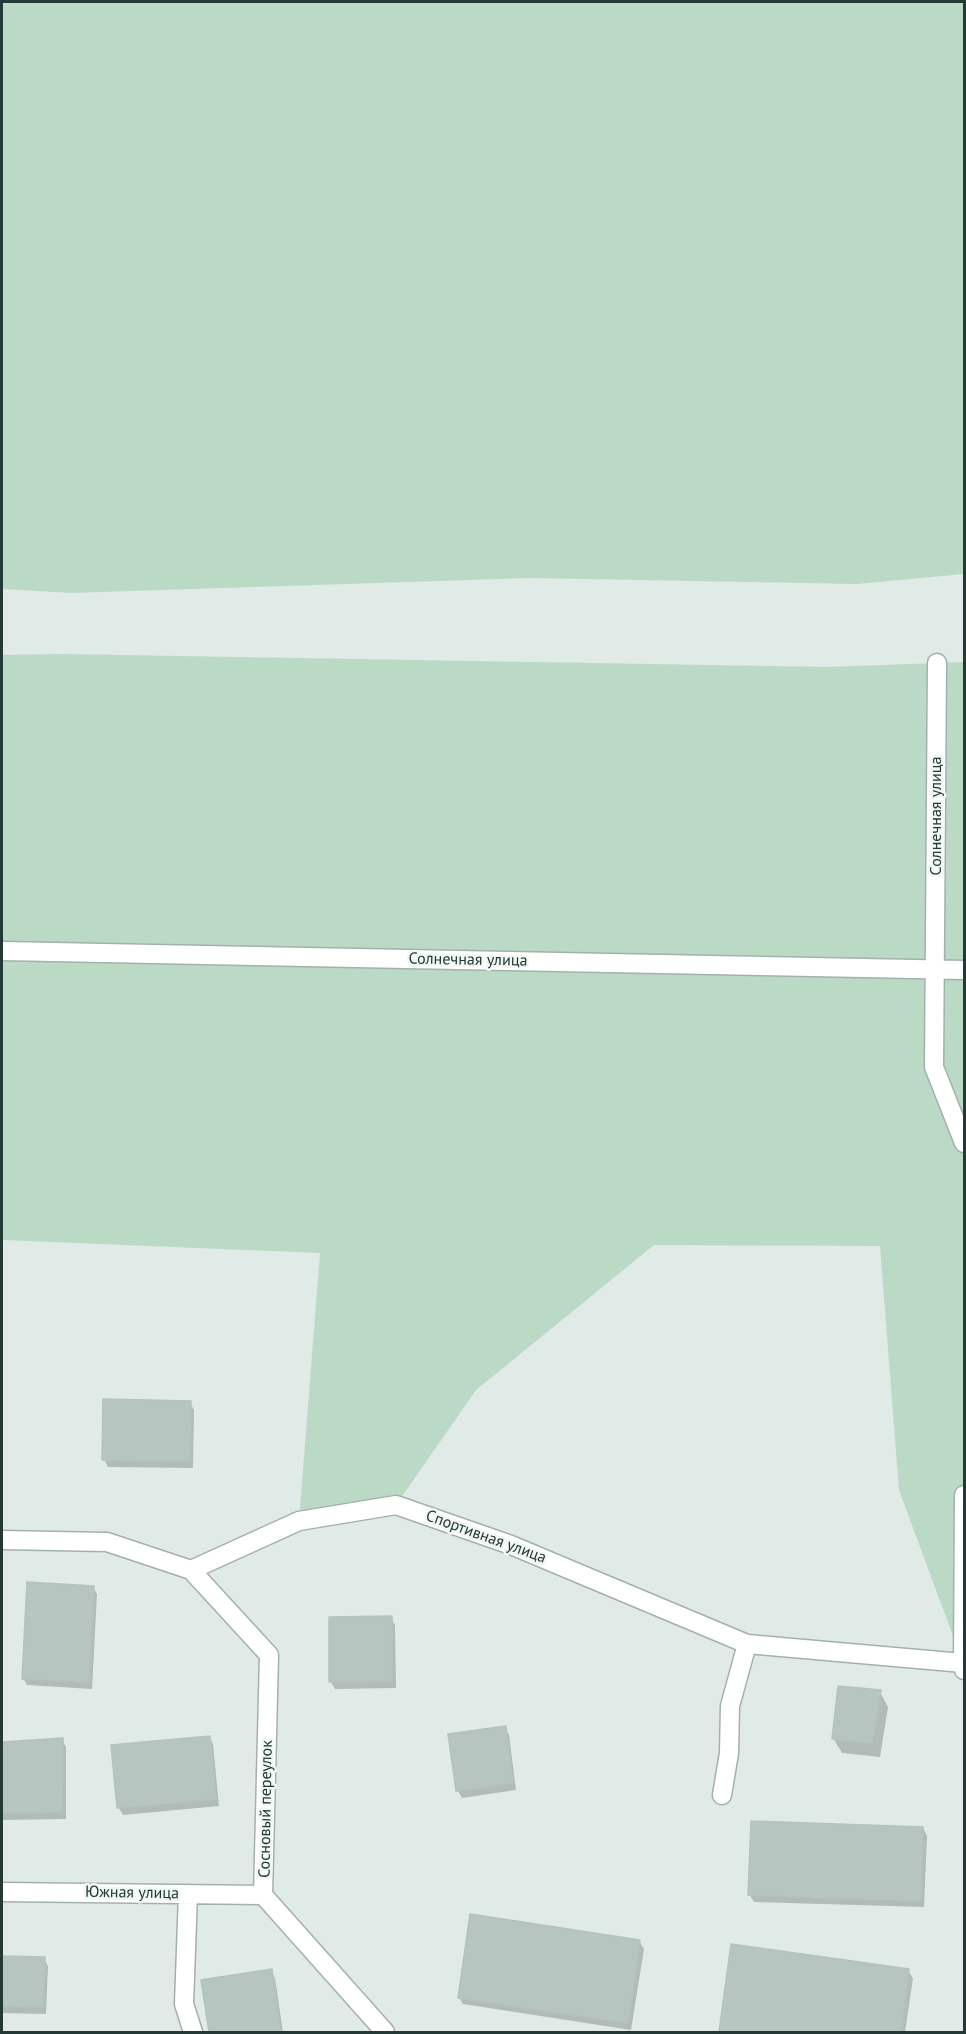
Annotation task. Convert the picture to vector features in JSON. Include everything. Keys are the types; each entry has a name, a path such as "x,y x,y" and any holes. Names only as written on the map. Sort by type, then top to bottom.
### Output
{"street":[{"name":"Солнечная улица","path":"937,663 934,1067 964,1143"},
{"name":"Солнечная улица","path":"2,951 964,970"},
{"path":"964,1488 964,1666"},
{"name":"Спортивная улица","path":"191,1570 299,1521 396,1504 511,1545 747,1644 964,1666"},
{"path":"2,1540 107,1542 191,1570"},
{"name":"Сосновый переулок","path":"191,1570 269,1655 263,1895 385,2032"},
{"path":"722,1795 729,1753 730,1706 747,1644"},
{"name":"Южная улица","path":"2,1892 263,1895"},
{"path":"188,1894 184,2004 193,2032"}],"green space":[{"path":"2,2 964,2 964,574 857,584 529,578 71,593 2,589"},
{"path":"61,654 828,667 964,662 963,1663 899,1490 880,1246 654,1245 476,1390 396,1505 299,1521 320,1253 2,1240 2,655"}],"building":[{"path":"103,1399 191,1401 190,1461 102,1460"},
{"path":"27,1582 94,1586 89,1682 22,1679"},
{"path":"392,1616 392,1681 329,1682 329,1617"},
{"path":"838,1686 881,1690 872,1743 832,1739"},
{"path":"506,1726 513,1783 456,1791 448,1734"},
{"path":"210,1736 216,1799 117,1808 111,1745"},
{"path":"63,1738 62,1812 2,1813 2,1742"},
{"path":"751,1821 923,1827 921,1901 748,1895"},
{"path":"470,1914 640,1940 628,2023 458,1998"},
{"path":"731,1944 909,1969 901,2032 719,2032"},
{"path":"2,1956 45,1957 43,2007 2,2006"},
{"path":"272,1969 281,2032 209,2032 201,1980"}]}
